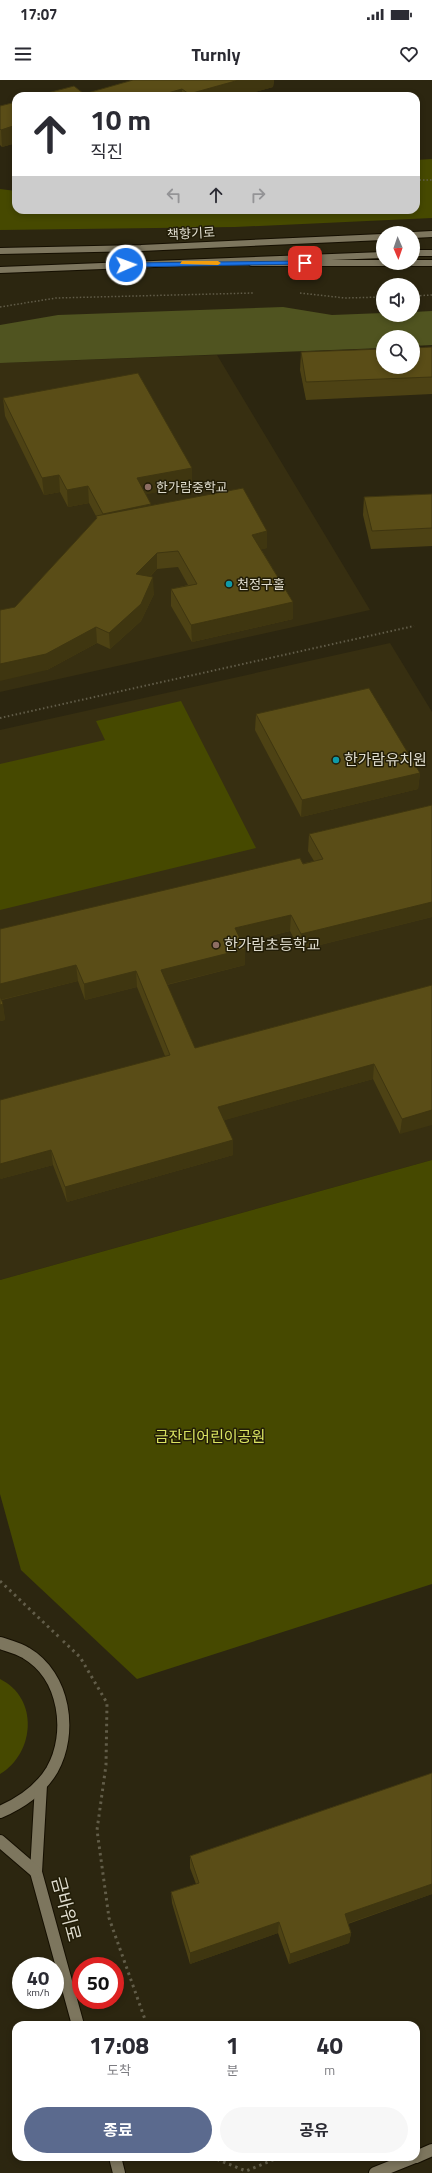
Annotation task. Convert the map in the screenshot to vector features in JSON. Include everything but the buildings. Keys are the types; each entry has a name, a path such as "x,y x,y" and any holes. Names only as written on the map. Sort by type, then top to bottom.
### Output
{"main road":[{"path":"420,235 432,234"},
{"name":"책향기로","path":"0,251 141,248 376,236"},
{"path":"420,254 432,253"},
{"name":"책향기로","path":"0,270 376,255"},
{"path":"180,263 376,263"},
{"path":"420,263 432,263"},
{"path":"0,1643 28,1654 49,1674 62,1700 65,1730 58,1760 41,1785 17,1805 0,1812"},
{"name":"금바위로","path":"41,1785 36,1872 77,2021"},
{"path":"0,1841 36,1872"},
{"path":"420,2155 432,2150"},
{"path":"116,2161 119,2173"},
{"path":"375,2173 406,2161"}],"path":[{"path":"420,180 432,180"},
{"path":"293,292 345,298 376,297"},
{"path":"0,306 56,298 253,293"},
{"path":"420,296 432,295"},
{"path":"0,718 414,626"},
{"path":"0,1581 80,1657 107,1703 106,1765 97,1830 109,1918 146,2021"},
{"path":"221,2161 246,2171 270,2161"}],"shaded area":[{"name":"한가람중학교","path":"217,355 370,610 0,692 0,363"},
{"name":"한가람초등학교","path":"390,643 432,712 432,1160 0,1280 0,730"}],"green space":[{"path":"432,159 432,218 235,227 0,230 0,189 12,190 12,214 420,214 420,160"},
{"path":"283,307 332,315 376,313 376,322 420,322 420,312 432,311 432,345 420,346 420,330 376,330 376,348 0,363 0,325 58,315"},
{"path":"181,701 256,848 0,910 0,764 105,740 96,721"},
{"name":"금잔디어린이공원","path":"432,1160 432,1584 137,1679 21,1570 0,1494 0,1280"},
{"path":"0,1679 13,1688 21,1699 26,1712 28,1726 26,1740 20,1753 12,1765 0,1774"}],"slow traffic":[{"path":"182,263 218,263"}],"place":[{"name":"한가람중학교","path":"148,487"},
{"name":"천정구홀","path":"229,584"},
{"name":"한가람유치원","path":"336,760"},
{"name":"한가람초등학교","path":"216,945"}],"route":[{"path":"126,265 180,263 305,263"}]}
